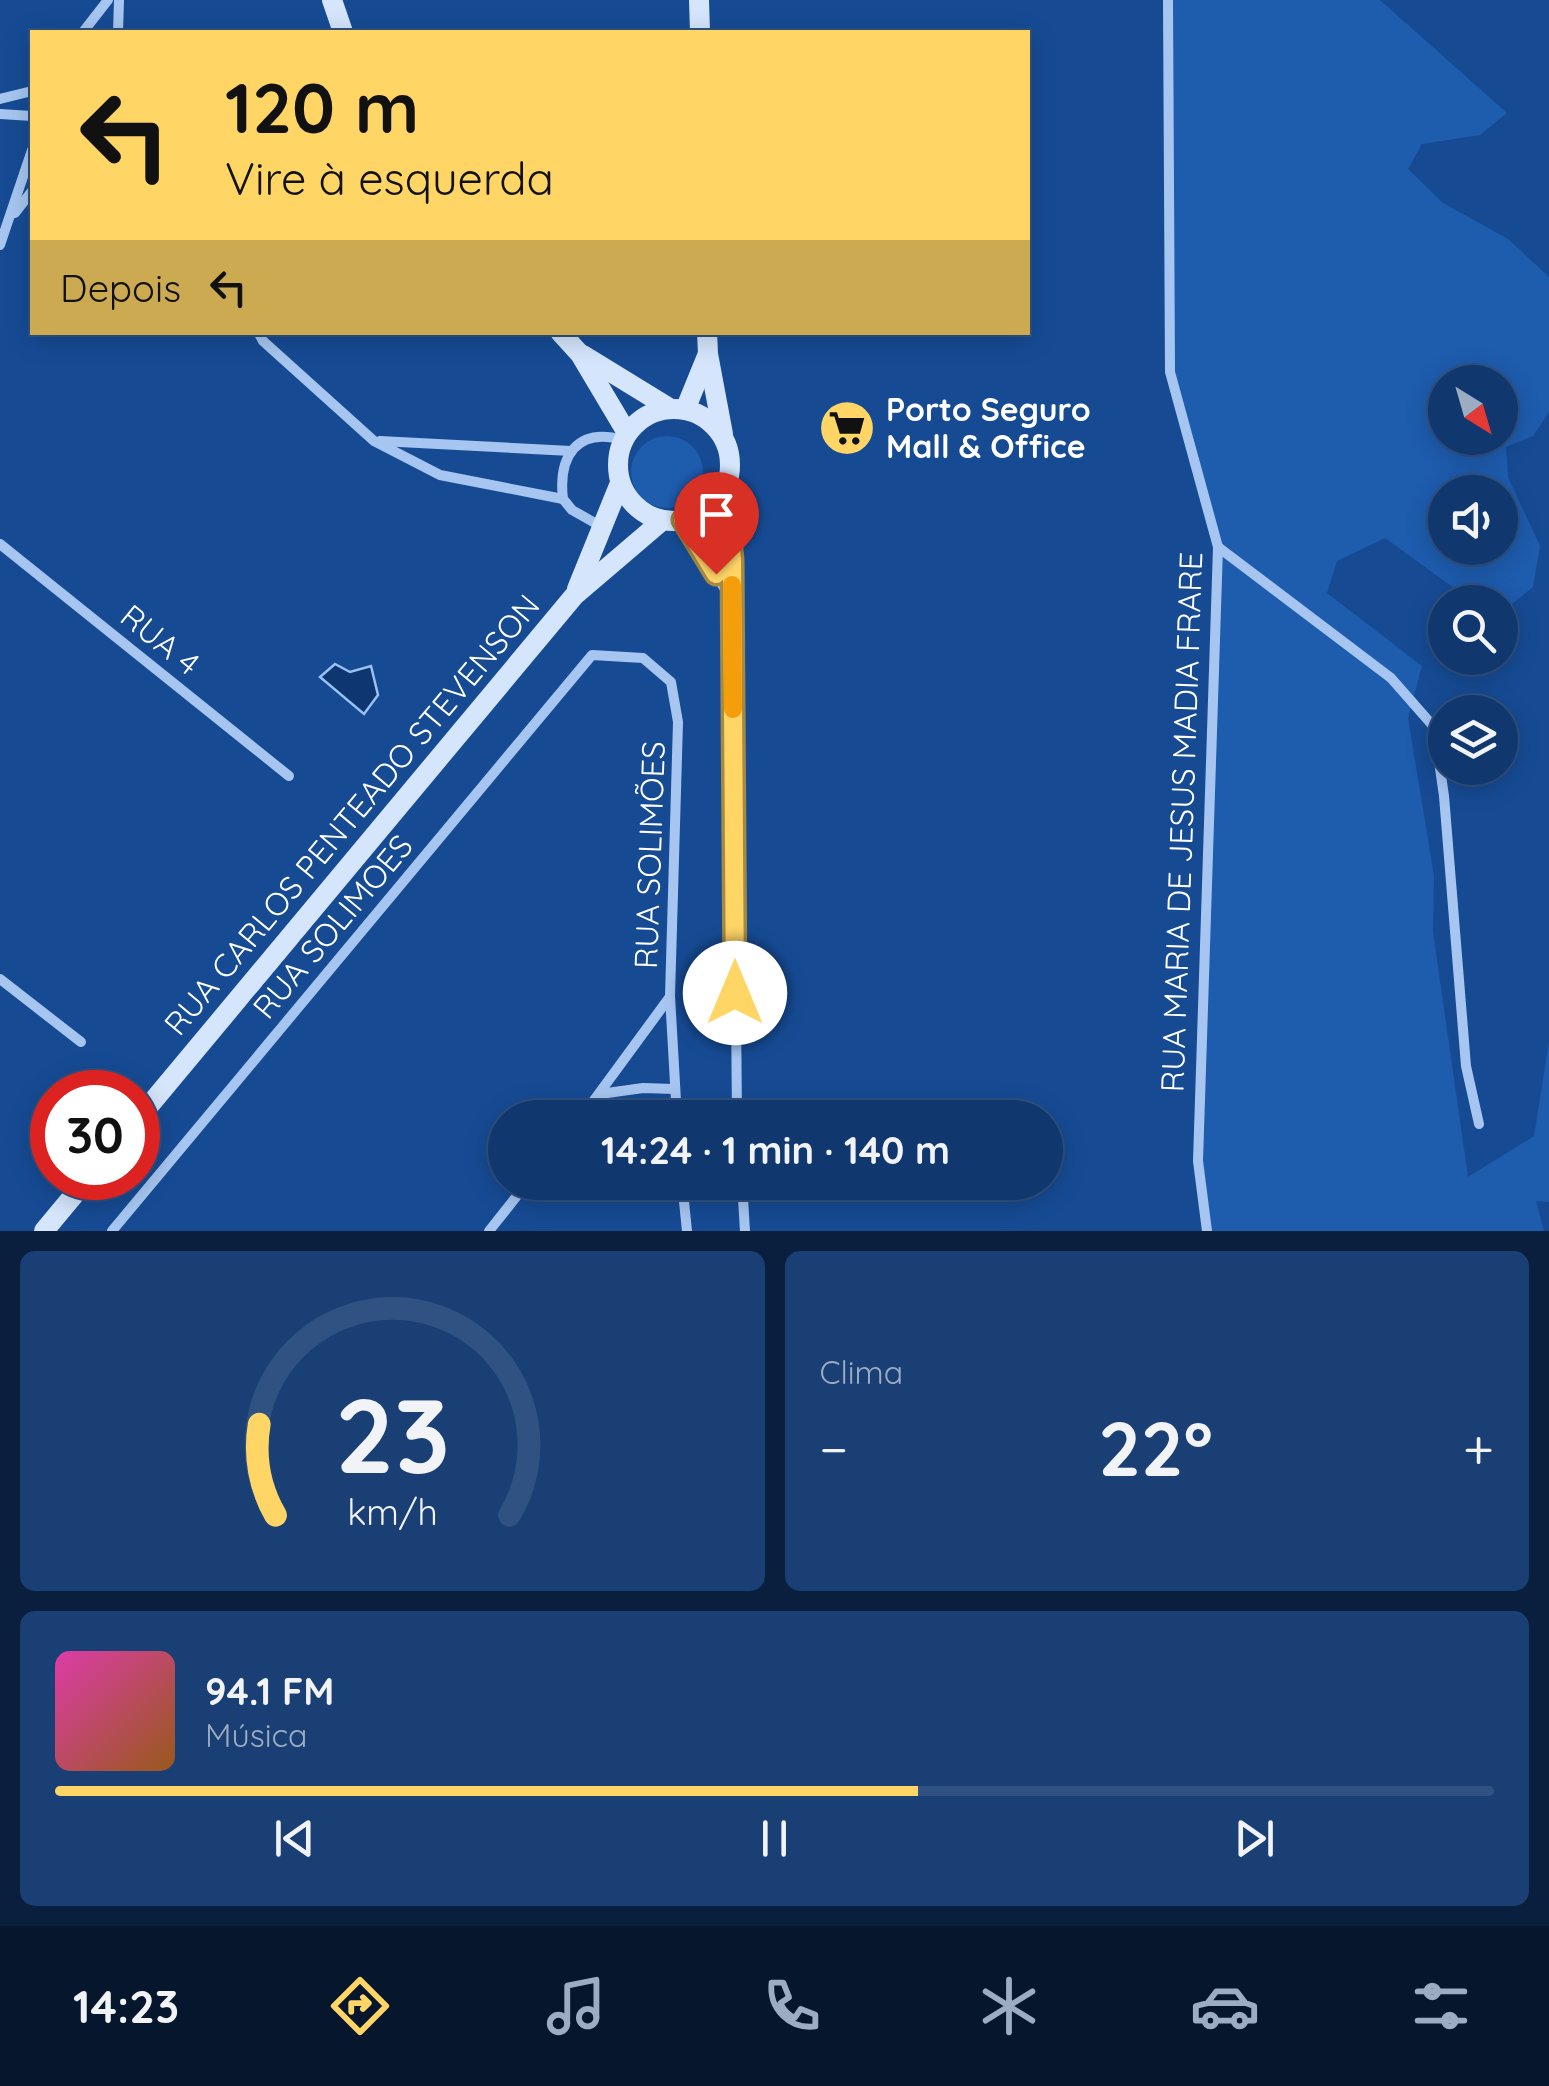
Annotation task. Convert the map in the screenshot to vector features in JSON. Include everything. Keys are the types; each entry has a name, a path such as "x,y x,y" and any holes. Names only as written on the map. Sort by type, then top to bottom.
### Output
{"street":[{"path":"85,30 108,0"},
{"path":"118,30 119,0"},
{"path":"332,0 342,30"},
{"path":"698,0 700,30"},
{"name":"RUA MARIA DE JESUS MADIA FRARE","path":"1168,0 1170,372 1218,547 1198,1161 1206,1231"},
{"path":"0,99 30,92"},
{"path":"0,114 30,116"},
{"path":"0,245 30,156"},
{"path":"8,222 30,194"},
{"path":"260,335 374,441 440,475 563,499"},
{"path":"563,335 580,354 625,437"},
{"path":"678,409 707,343"},
{"path":"707,343 729,455 725,488 732,560 737,1100"},
{"path":"580,354 714,426 724,439"},
{"path":"678,409 654,412 625,437 618,462 620,483 630,500 644,513 673,520 700,514 715,504 725,488"},
{"path":"602,527 572,510 563,499 562,467 582,442 603,434 625,437"},
{"path":"374,441 571,451"},
{"name":"RUA CARLOS PENTEADO STEVENSON","path":"574,596 620,483"},
{"path":"673,520 732,600"},
{"name":"RUA CARLOS PENTEADO STEVENSON","path":"160,1093 574,596 673,520"},
{"name":"RUA 4","path":"0,544 289,776"},
{"path":"1218,547 1391,678 1434,727 1444,796 1466,1066 1480,1124"},
{"name":"RUA SOLIMÕES","path":"592,655 643,658 671,682 678,722 670,996 675,1100"},
{"name":"RUA SOLIMOES","path":"112,1231 592,655"},
{"path":"0,979 81,1042"},
{"path":"595,1100 670,996"},
{"path":"600,1094 674,1088"},
{"path":"44,1231 70,1200"},
{"path":"489,1231 514,1200"},
{"path":"684,1200 687,1231"},
{"path":"743,1200 746,1231"}],"shaded area":[{"path":"1168,0 1380,0 1507,113 1480,135 1422,144 1408,169 1443,203 1508,239 1549,277 1549,412 1533,436 1518,442 1518,365 1428,365 1428,455 1507,455 1508,475 1428,475 1428,565 1518,565 1518,499 1540,546 1533,587 1518,599 1518,585 1450,585 1385,538 1337,561 1327,593 1422,666 1408,718 1434,876 1433,932 1468,1177 1534,1136 1549,1042 1549,1202 1536,1201 1544,1231 1207,1231 1198,1161 1218,547 1170,372"},
{"path":"667,436 681,438 693,446 701,458 701,486 693,498 681,506 667,508 653,506 641,498 633,486 631,472 633,458 641,446 653,438"},
{"path":"335,664 350,672 371,666 378,695 364,714 320,677"}],"slow traffic":[{"path":"732,585 733,709"}],"place":[{"name":"Porto Seguro Mall & Office","path":"847,428"}],"route":[{"path":"716,574 683,520 715,504 725,488 732,560 735,993"}]}
